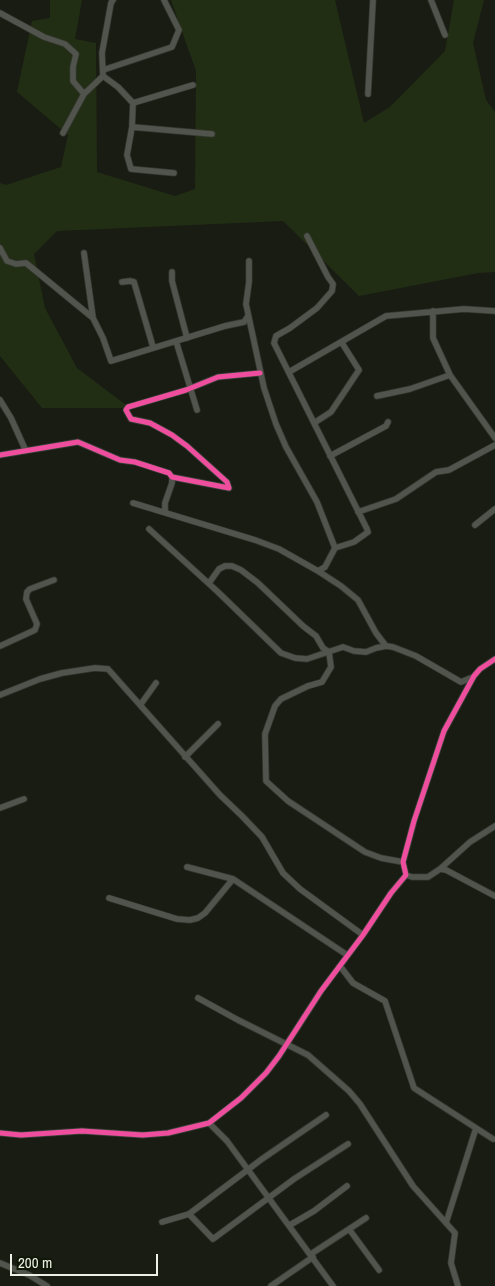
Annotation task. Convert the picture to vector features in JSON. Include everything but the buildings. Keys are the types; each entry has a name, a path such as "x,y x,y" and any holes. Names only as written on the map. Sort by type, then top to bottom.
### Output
{"street":[{"path":"113,0 102,53 103,73 134,103 127,155 131,169 174,173"},
{"path":"63,133 84,94 103,73 172,48 179,30 164,0"},
{"path":"368,94 373,0"},
{"path":"431,0 445,35"},
{"path":"0,12 44,37 65,44 76,54 73,67 73,81 84,94"},
{"path":"134,103 193,85"},
{"path":"132,127 212,134"},
{"path":"307,236 333,284 332,291 317,308 276,336 274,342 368,532 354,542 335,548 325,567 318,571"},
{"path":"0,248 7,261 16,264 26,263 93,318"},
{"path":"84,254 93,318 111,360 244,322 248,316"},
{"path":"249,261 246,304 260,373 279,432 317,502 335,548"},
{"path":"172,272 172,281 187,338"},
{"path":"122,282 134,282 153,347"},
{"path":"289,372 386,316 464,308 495,311"},
{"path":"434,311 433,338 450,375 494,435"},
{"path":"176,341 197,410"},
{"path":"314,423 331,412 359,370 342,343"},
{"path":"0,455 25,449 78,442 120,460 144,464 169,473 172,477 229,488 226,482 187,446 150,423 130,419 126,410 128,407 190,388 218,377 260,373"},
{"path":"377,396 410,389 450,375"},
{"path":"0,400 11,418 25,449"},
{"path":"330,456 386,426 388,422"},
{"path":"358,512 396,499 436,472 449,470 495,445"},
{"path":"165,512 165,503 172,483 172,477"},
{"path":"133,503 279,549 318,571 358,600 376,633 386,646"},
{"path":"476,525 495,509"},
{"path":"149,529 281,653 295,658 308,659 343,647 354,651 366,652 386,646 416,656 461,682 474,676"},
{"path":"208,583 225,566 232,566 241,570 316,636 329,652 331,667 322,682 308,686 281,699 275,706 265,734 266,781 288,801 365,852 381,858 403,862"},
{"path":"0,646 35,630 37,624 26,599 27,592 30,589 54,580"},
{"path":"406,875 403,862 444,731 474,676 480,668 495,659"},
{"path":"0,695 40,679 95,668 108,669 141,704 152,720 185,757 262,837 288,877 300,889 363,935"},
{"path":"141,704 156,683"},
{"path":"185,757 218,724"},
{"path":"0,808 24,799"},
{"path":"406,875 428,877 440,869 470,842 495,826"},
{"path":"187,867 233,879 347,955"},
{"path":"440,869 446,870 495,896"},
{"path":"0,1133 21,1135 82,1131 157,1134 194,1128 209,1123 241,1098 266,1073 347,955 406,875"},
{"path":"109,898 177,919 190,920 198,918 205,912 233,879"},
{"path":"340,966 354,983 385,1001 414,1088 493,1139"},
{"path":"198,998 251,1028 287,1044 316,1061 349,1091 360,1104 413,1186 455,1233 451,1264 458,1286"},
{"path":"162,1222 189,1214 268,1154 326,1115"},
{"path":"209,1123 227,1141 333,1286"},
{"path":"446,1223 476,1128"},
{"path":"189,1214 213,1239 294,1179 348,1144"},
{"path":"290,1225 314,1211 348,1186"},
{"path":"270,1286 366,1218"},
{"path":"349,1229 379,1270"},
{"path":"0,1263 29,1275 47,1286"}],"green space":[{"path":"50,0 82,0 75,39 96,43 97,172 175,196 195,189 196,71 171,0 335,0 364,123 390,107 445,51 454,0 484,0 473,43 486,100 495,112 495,272 478,273 359,296 283,221 57,231 34,254 45,308 77,368 130,408 42,408 0,356 0,183 6,185 61,167 68,135 17,92 32,21 50,18"}],"cycle path":[{"path":"0,455 78,442 120,460 135,462 169,473 172,477 229,488 227,482 187,446 150,423 131,419 126,410 128,407 186,390 218,377 260,373"},
{"path":"0,1133 21,1135 82,1131 143,1135 168,1133 209,1123 241,1098 266,1073 279,1056 321,991 406,875 403,862 414,821 444,731 474,676 480,669 495,659"}]}
